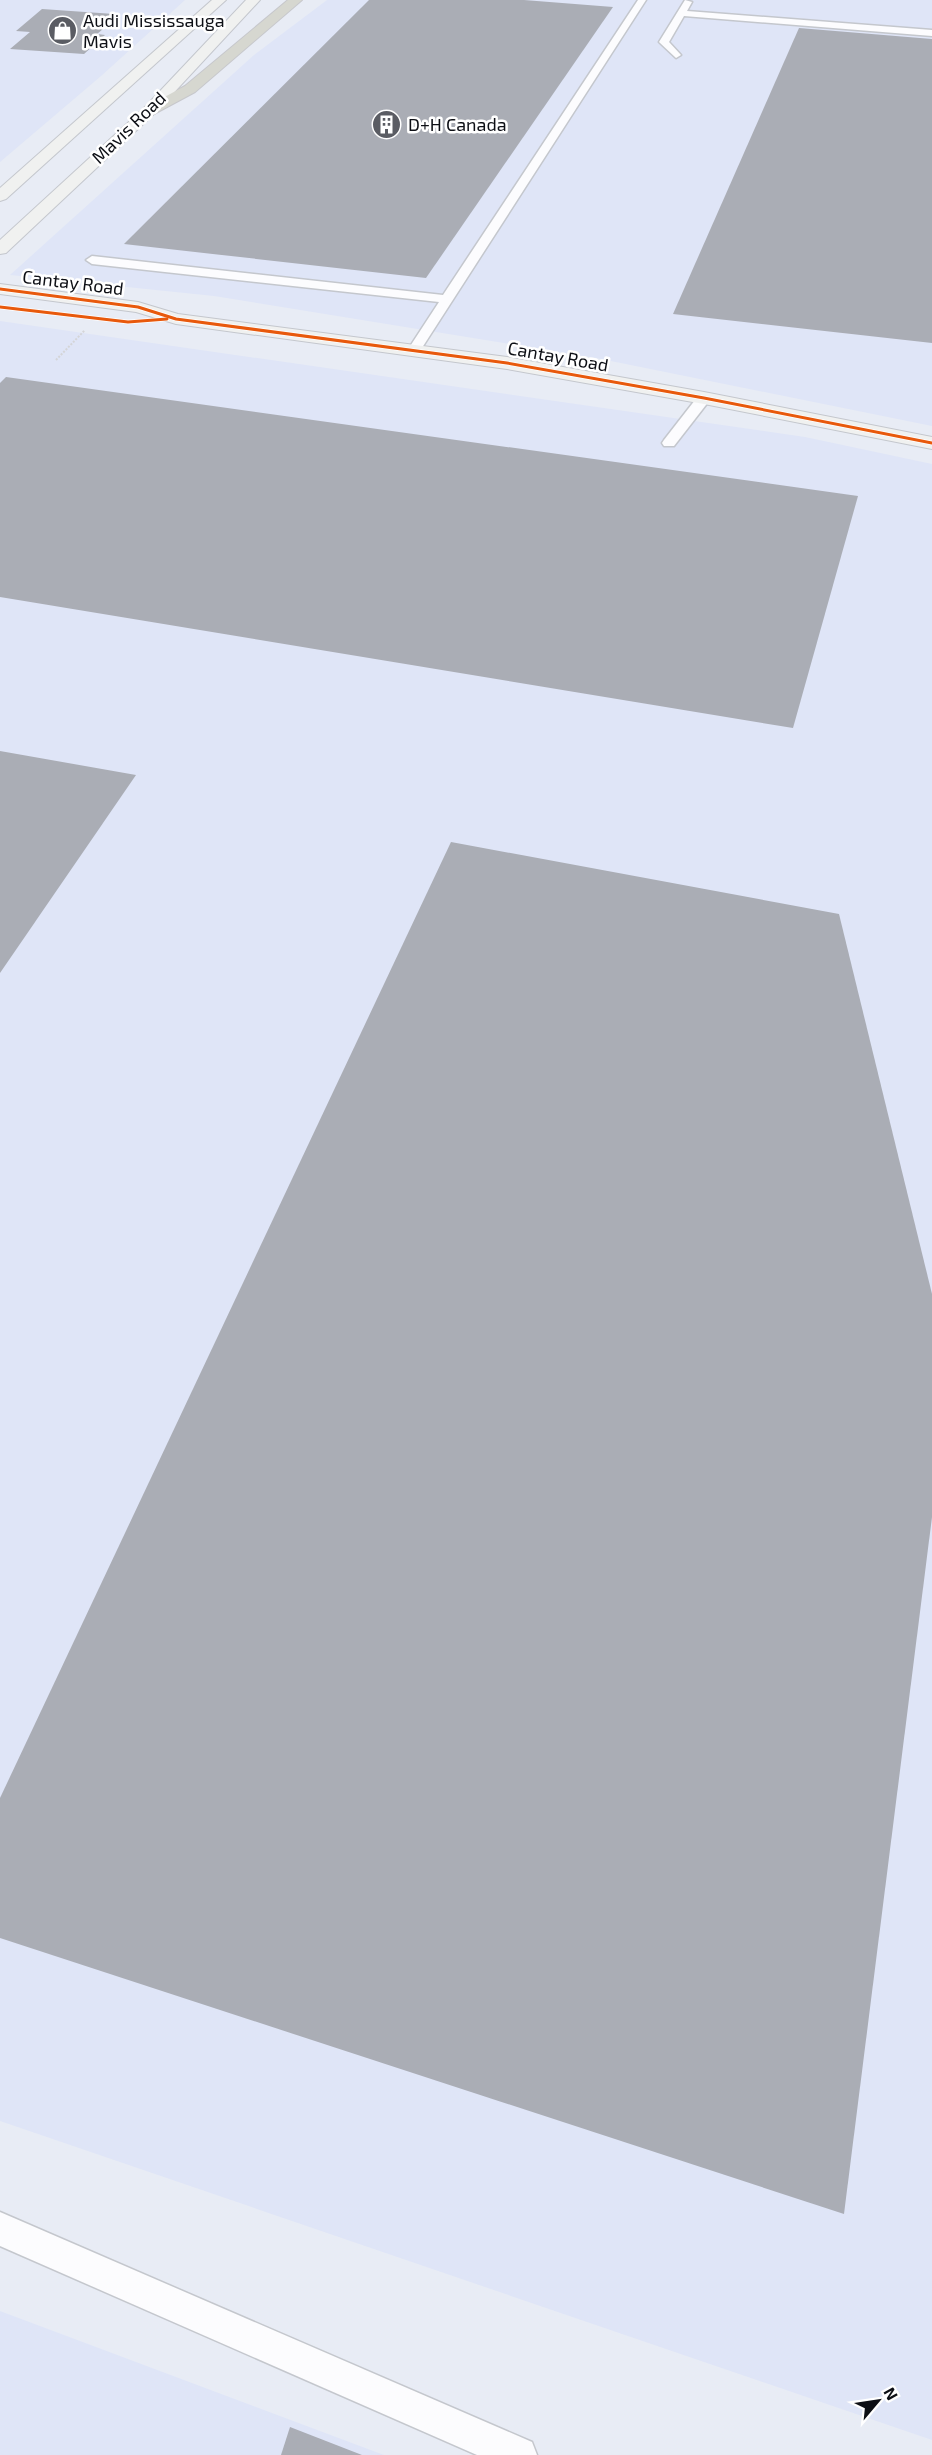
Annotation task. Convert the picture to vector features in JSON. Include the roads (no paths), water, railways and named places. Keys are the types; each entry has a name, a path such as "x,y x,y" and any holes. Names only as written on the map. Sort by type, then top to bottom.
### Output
{"highway":[{"path":"149,111 190,89 296,0"}],"main road":[{"name":"Mavis Road","path":"0,196 220,0"},
{"name":"Mavis Road","path":"0,249 149,111 253,0"},
{"name":"Cantay Road","path":"0,289 138,307 176,319 507,363 704,398 932,443"},
{"name":"Cantay Road","path":"0,307 128,322 176,319"}],"lane":[{"path":"413,351 642,0"},
{"path":"676,55 664,42 688,0"},
{"path":"681,13 932,33"},
{"path":"92,260 445,299"},
{"path":"669,443 704,398"},
{"path":"0,2229 519,2455"}],"place":[{"name":"Audi Mississauga Mavis","path":"62,31"},
{"name":"D+H Canada","path":"387,125"}]}
